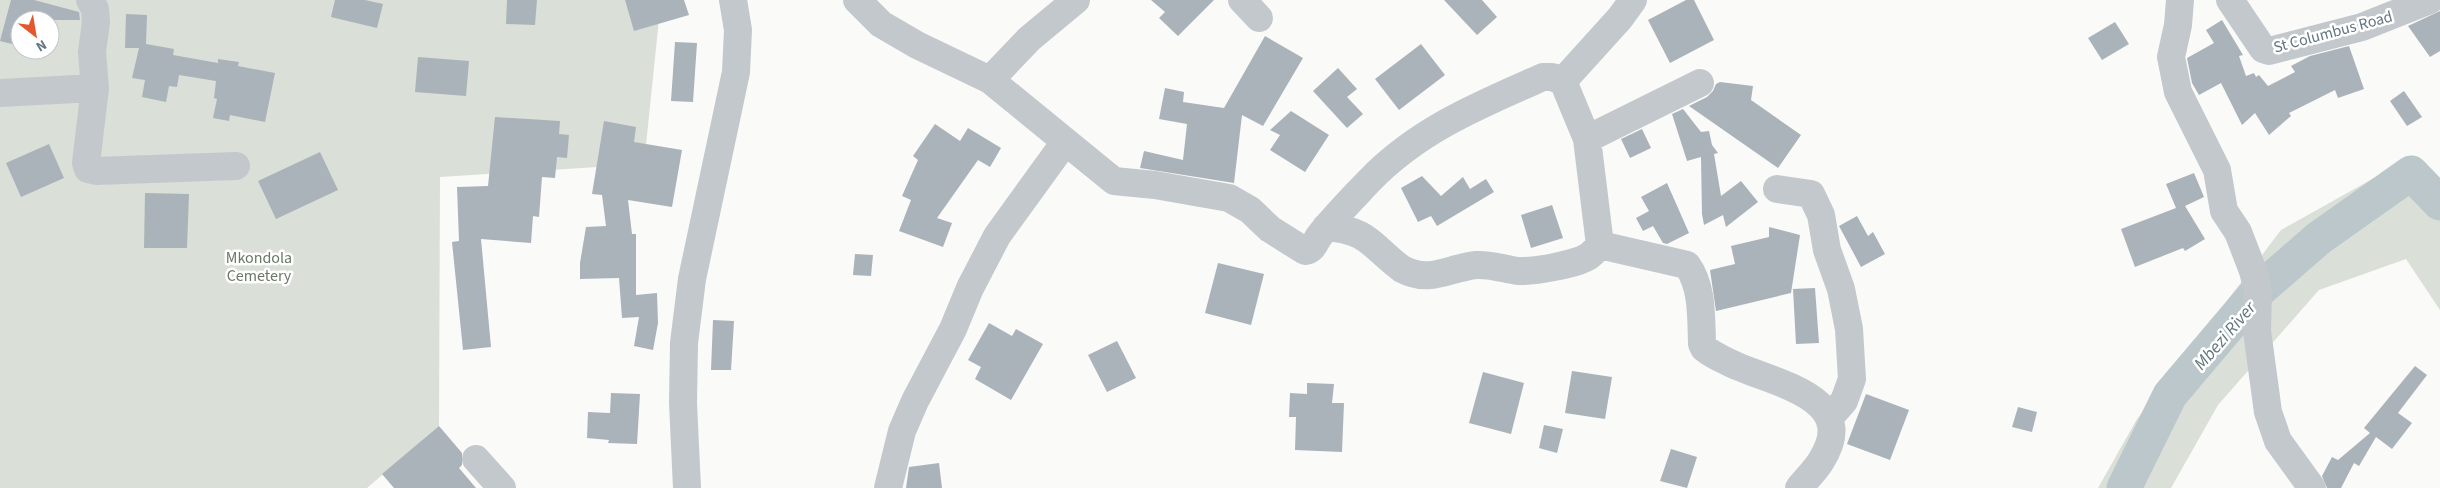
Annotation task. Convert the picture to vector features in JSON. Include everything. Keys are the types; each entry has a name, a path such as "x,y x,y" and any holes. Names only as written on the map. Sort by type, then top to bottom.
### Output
{"street":[{"path":"90,0 95,9 96,22 92,52 95,88 86,163 88,168 96,171 236,166"},
{"path":"688,488 683,403 684,343 692,279 736,72 738,30 733,0"},
{"path":"857,0 881,24 917,45 990,80 1114,181 1155,184 1229,198 1250,210 1270,229 1305,251 1312,248 1326,227 1371,179 1426,133 1474,107 1544,77 1552,77 1563,81 1588,139 1600,245"},
{"path":"990,80 1029,39 1076,0"},
{"path":"1563,81 1614,25 1633,0"},
{"path":"2180,0 2178,25 2171,56 2178,92 2217,170 2224,211 2238,232 2253,271 2258,291 2257,331 2268,412 2278,441 2312,488"},
{"name":"St Columbus Road","path":"2230,0 2263,49 2269,51 2362,27 2430,0"},
{"path":"1588,139 1700,83"},
{"path":"0,93 95,88"},
{"path":"888,488 902,431 974,280 997,236 1065,142"},
{"path":"1777,189 1811,194 1821,215 1827,250 1842,289 1849,329 1852,379 1844,401 1830,417"},
{"path":"1326,227 1344,228 1358,232 1402,269 1410,273 1427,276 1444,274 1478,265 1520,271 1541,270 1588,257 1600,245"},
{"path":"1600,245 1687,265 1696,280 1702,344 1704,348 1740,368 1804,394 1823,406 1830,417 1832,428 1830,442 1821,461 1799,488"},
{"path":"476,459 502,488"}],"green space":[{"name":"Mkondola Cemetery","path":"0,0 661,0 644,164 440,177 439,426 367,488 0,488"},
{"path":"2406,160 2440,181 2440,310 2406,259 2319,290 2218,405 2171,488 2098,488 2137,419 2281,230"}],"building":[{"path":"11,0 34,0 79,12 80,20 60,20 60,10 10,10 10,44 0,41"},
{"path":"335,0 365,0 383,4 377,28 331,17"},
{"path":"507,0 537,0 535,25 506,24"},
{"path":"625,0 684,0 689,15 634,31"},
{"path":"1151,0 1214,0 1178,36 1159,18 1165,12"},
{"path":"1444,0 1482,0 1497,17 1477,35"},
{"path":"1686,0 1694,0 1714,40 1670,63 1648,20"},
{"path":"2440,11 2440,51 2430,57 2408,26"},
{"path":"126,14 147,15 146,44 174,49 173,55 218,63 218,59 239,62 238,66 275,73 265,122 230,115 229,121 213,118 217,99 214,98 216,81 179,75 177,87 169,86 166,102 142,97 145,80 132,78 139,48 125,48"},
{"path":"2222,20 2243,55 2239,56 2246,76 2254,73 2256,77 2259,75 2268,86 2295,72 2291,66 2310,56 2349,46 2364,89 2338,98 2335,90 2289,113 2291,116 2269,135 2255,113 2242,125 2221,83 2199,95 2192,83 2187,58 2214,43 2206,30"},
{"path":"2115,22 2129,44 2102,60 2088,38"},
{"path":"1265,36 1303,58 1263,126 1242,115 1234,183 1140,168 1144,151 1183,160 1187,124 1159,119 1165,88 1184,92 1183,102 1224,108"},
{"path":"675,42 697,43 693,102 671,101"},
{"path":"1421,44 1445,75 1399,110 1375,79"},
{"path":"418,57 469,61 466,96 415,92"},
{"path":"1338,68 1357,89 1347,97 1363,114 1347,128 1313,91"},
{"path":"1720,82 1753,86 1751,100 1801,135 1778,168 1689,106 1707,97 1713,91 1716,84"},
{"path":"2404,91 2422,117 2407,126 2390,101"},
{"path":"1683,109 1701,132 1709,131 1712,145 1718,153 1714,154 1721,196 1741,181 1758,202 1726,227 1723,215 1704,225 1702,214 1701,157 1687,161 1672,114"},
{"path":"1291,111 1329,135 1305,172 1270,150 1280,135 1270,130"},
{"path":"495,117 560,121 559,134 569,135 567,158 557,157 555,178 542,177 539,217 533,216 531,243 481,239 491,347 463,350 452,242 459,241 457,187 488,186"},
{"path":"604,121 636,127 634,142 682,150 672,207 628,200 632,234 636,234 636,295 657,293 658,323 653,350 634,346 639,317 622,318 619,278 580,279 580,263 586,227 606,226 602,195 592,194"},
{"path":"935,124 960,141 968,128 1001,148 990,167 978,160 937,218 952,223 943,247 899,231 911,200 902,196 918,160 913,156"},
{"path":"1642,129 1651,148 1630,158 1621,139"},
{"path":"49,144 64,178 21,197 6,163"},
{"path":"320,152 338,190 276,219 258,181"},
{"path":"2194,173 2204,197 2185,206 2205,239 2185,251 2183,248 2135,267 2121,229 2176,208 2166,184"},
{"path":"1422,176 1441,196 1463,177 1470,189 1486,179 1494,192 1437,226 1431,216 1418,222 1401,188"},
{"path":"1667,183 1689,233 1667,244 1663,243 1653,226 1643,231 1636,218 1649,211 1641,197"},
{"path":"145,193 189,194 187,248 144,248"},
{"path":"1552,205 1563,238 1531,248 1521,215"},
{"path":"1857,216 1868,236 1873,232 1885,254 1861,267 1839,226"},
{"path":"1769,227 1800,235 1791,293 1716,311 1710,270 1735,264 1731,246 1769,237"},
{"path":"855,254 873,255 871,276 853,275"},
{"path":"1218,263 1264,274 1251,325 1205,313"},
{"path":"1815,288 1819,343 1796,344 1793,289"},
{"path":"713,320 734,321 731,370 711,370"},
{"path":"989,323 1012,336 1016,329 1043,344 1011,400 975,379 981,367 968,360"},
{"path":"1117,341 1136,378 1107,392 1088,355"},
{"path":"2415,366 2427,375 2398,413 2412,423 2392,449 2376,437 2359,466 2354,463 2341,488 2327,488 2322,476 2332,457 2338,460 2370,433 2364,428"},
{"path":"1572,371 1612,377 1605,419 1565,413"},
{"path":"1483,372 1524,383 1511,434 1469,423"},
{"path":"1307,383 1334,384 1332,403 1344,403 1342,452 1295,450 1296,417 1289,417 1290,393 1307,394"},
{"path":"611,393 640,394 637,444 608,443 609,440 587,438 588,412 610,413"},
{"path":"1866,394 1909,410 1890,460 1847,444"},
{"path":"2018,407 2037,412 2032,432 2012,427"},
{"path":"1544,425 1563,429 1557,453 1539,448"},
{"path":"439,426 462,453 462,465 459,468 476,488 394,488 382,474"},
{"path":"1671,449 1697,457 1687,488 1660,481"},
{"path":"939,463 942,488 906,488 909,467"}],"waterway":[{"name":"Mbezi River","path":"2124,488 2170,395 2258,291 2319,238 2411,173 2440,203"}]}
